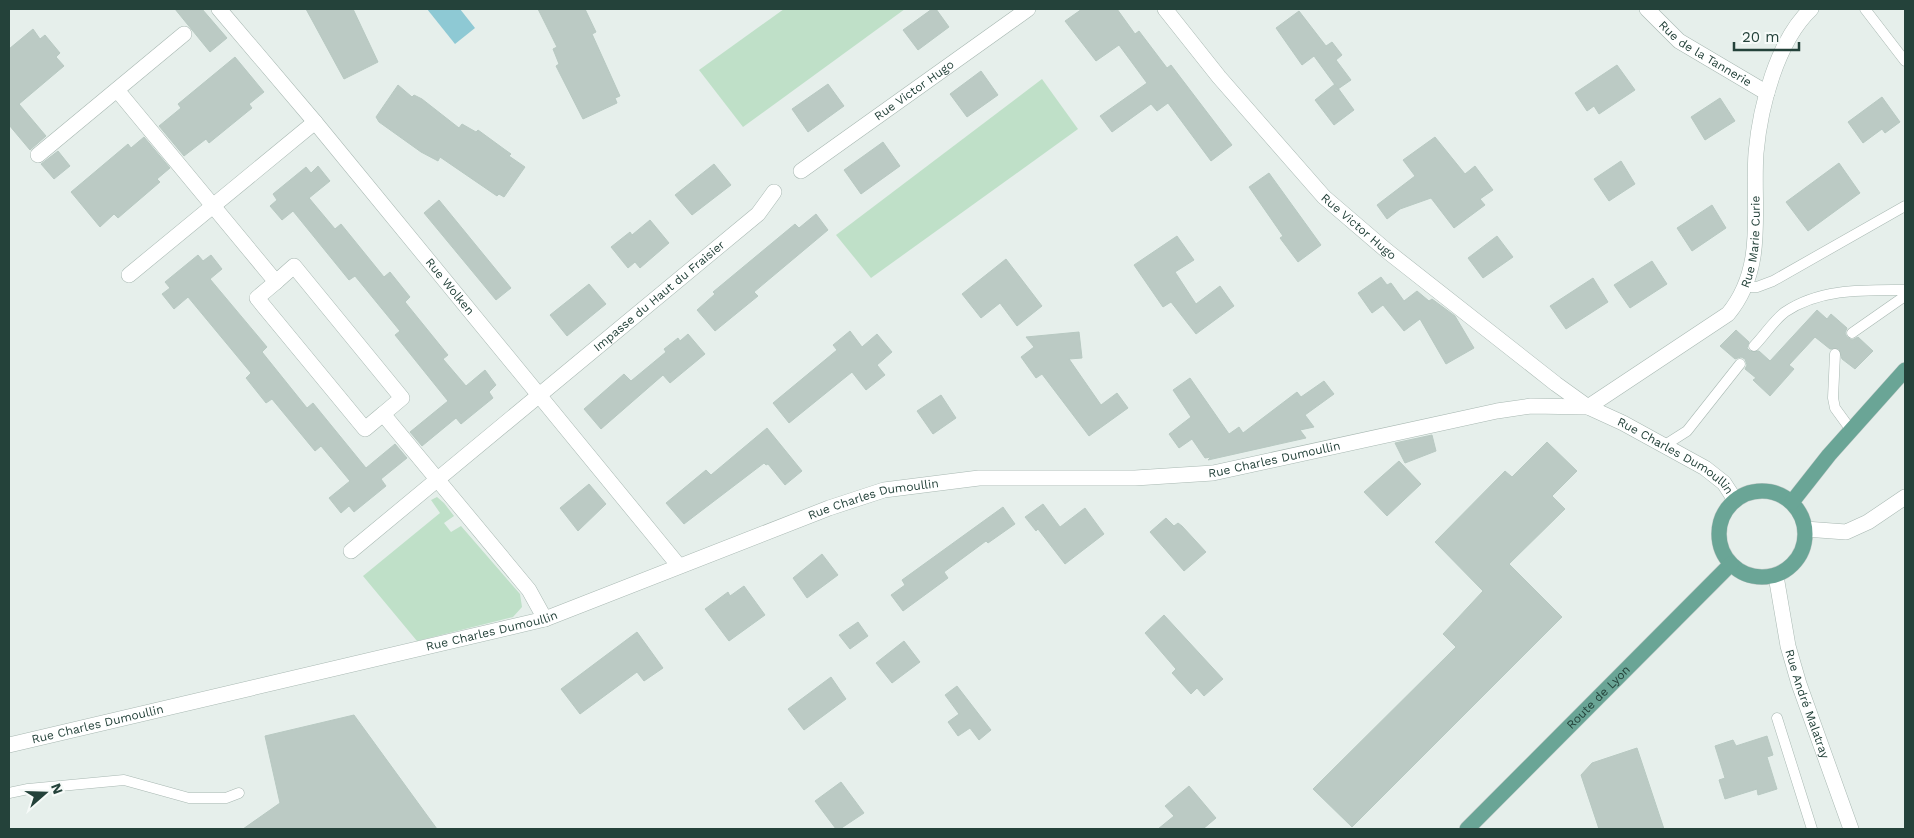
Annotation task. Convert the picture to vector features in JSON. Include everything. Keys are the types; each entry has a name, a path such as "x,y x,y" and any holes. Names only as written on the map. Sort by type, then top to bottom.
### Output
{"main road":[{"path":"1792,502 1851,430 1905,370"},
{"path":"1764,491 1779,494 1792,502 1801,514 1805,529 1804,544 1799,557 1789,568 1776,576 1752,577 1731,564 1723,553 1719,532 1726,511 1735,500 1748,493 1764,491"},
{"name":"Route de Lyon","path":"1467,829 1731,564"}],"street":[{"name":"Rue Wolken","path":"219,9 315,122 679,566"},
{"name":"Rue Victor Hugo","path":"800,171 1028,9"},
{"name":"Rue Victor Hugo","path":"1165,9 1218,76 1324,197 1387,251 1588,407"},
{"name":"Rue de la Tannerie","path":"1647,9 1679,41 1767,93"},
{"name":"Rue Marie Curie","path":"1588,407 1728,314 1741,298 1755,249 1756,152 1767,93 1786,45 1802,18 1811,9"},
{"path":"38,155 184,34"},
{"path":"117,90 276,282"},
{"path":"129,275 315,122"},
{"name":"Impasse du Haut du Fraisier","path":"351,551 758,214 774,192"},
{"path":"294,266 402,398 383,414 365,429 257,298 294,266"},
{"name":"Rue Charles Dumoullin","path":"9,745 545,619 836,505 884,490 979,478 1135,478 1212,473 1516,407 1588,407 1665,445 1705,468 1724,483 1735,500"},
{"path":"383,414 530,590 545,619"},
{"path":"1805,529 1846,532 1868,522 1905,497"},
{"name":"Rue André Malatray","path":"1776,576 1788,646 1799,684 1851,829"}],"lane":[{"path":"1865,9 1905,61"},
{"path":"1745,287 1757,286 1773,281 1905,206"},
{"path":"1754,346 1784,313 1816,297 1865,290 1905,290"},
{"path":"1852,333 1905,296"},
{"path":"1835,354 1833,398 1835,408 1851,430"},
{"path":"1665,445 1687,431 1740,364"},
{"path":"1777,718 1812,829"},
{"path":"9,793 28,789 124,780 189,798 226,798 239,793"}],"green space":[{"path":"784,9 905,9 743,127 699,70"},
{"path":"1042,79 1078,129 871,278 836,235"},
{"path":"437,497 454,516 444,523 451,532 461,526 520,594 522,607 513,617 417,641 363,576 440,513 431,500"}],"water":[{"path":"427,9 460,9 475,28 455,44"}],"building":[{"path":"175,9 202,9 227,38 210,52"},
{"path":"306,9 353,9 378,62 344,79"},
{"path":"538,9 585,9 596,32 592,34 620,96 615,98 617,103 583,119 556,66 559,64 553,49 557,47"},
{"path":"932,9 936,9 949,27 918,50 903,30"},
{"path":"1082,9 1117,9 1135,34 1139,31 1167,68 1171,65 1232,145 1211,161 1168,103 1157,111 1151,104 1112,132 1100,116 1147,83 1119,45 1096,61 1065,21"},
{"path":"1299,11 1326,46 1332,42 1342,55 1336,60 1351,80 1338,89 1314,56 1302,65 1276,28"},
{"path":"33,29 40,39 45,35 60,53 56,57 64,66 19,104 46,136 30,150 9,125 9,49"},
{"path":"235,57 264,92 249,104 252,108 209,143 206,139 184,156 159,126 181,108 178,104"},
{"path":"1617,65 1635,90 1599,114 1594,106 1587,111 1575,93"},
{"path":"981,71 998,95 967,117 950,94"},
{"path":"828,84 844,106 808,132 792,109"},
{"path":"1335,84 1354,110 1334,125 1315,100"},
{"path":"398,85 412,97 414,95 422,99 459,128 462,124 476,132 478,130 511,154 509,156 525,167 504,197 499,194 497,196 440,157 438,161 421,152 379,122 376,117"},
{"path":"1882,97 1900,122 1885,133 1882,129 1863,143 1848,122"},
{"path":"1720,98 1735,121 1705,140 1691,117"},
{"path":"144,137 170,168 157,179 160,182 118,218 114,214 100,227 71,192 128,144 131,148"},
{"path":"1435,137 1465,174 1475,166 1493,190 1480,199 1485,205 1454,228 1431,198 1400,209 1387,219 1377,205 1415,176 1403,160"},
{"path":"883,142 900,166 861,194 844,170"},
{"path":"58,151 70,166 54,179 41,164"},
{"path":"1621,161 1635,184 1609,201 1594,179"},
{"path":"1839,163 1860,193 1808,231 1786,202"},
{"path":"714,164 731,185 692,215 675,195"},
{"path":"318,166 330,181 309,198 335,229 341,224 384,277 390,272 410,297 405,302 448,355 443,359 466,386 485,370 496,385 489,392 493,398 461,424 456,418 422,446 410,432 448,401 395,335 400,331 355,276 349,280 293,211 282,220 270,206 277,200 273,194 306,167 311,173"},
{"path":"1269,173 1321,245 1298,262 1280,238 1283,236 1249,187"},
{"path":"439,200 511,288 496,300 424,213"},
{"path":"1712,205 1726,228 1692,251 1677,228"},
{"path":"816,214 828,230 754,292 758,296 715,331 697,310 715,294 713,292 795,224 799,228"},
{"path":"650,220 669,243 640,268 635,262 628,268 611,247 630,232 632,235"},
{"path":"1177,236 1194,260 1175,272 1196,304 1220,286 1234,306 1196,334 1171,302 1163,307 1134,265"},
{"path":"1497,236 1513,257 1483,278 1468,258"},
{"path":"198,255 203,261 211,255 222,269 210,279 267,347 262,352 307,408 313,403 366,468 395,444 407,458 381,479 386,486 354,512 349,506 341,513 329,498 350,481 321,446 315,451 272,399 266,403 246,378 251,373 188,297 174,309 162,294 170,288 165,282"},
{"path":"1006,259 1042,306 1017,326 1000,303 981,318 962,294"},
{"path":"1652,261 1667,284 1630,308 1614,285"},
{"path":"1381,277 1387,285 1391,283 1404,301 1417,291 1429,301 1432,299 1455,316 1474,348 1446,364 1420,319 1404,331 1383,305 1372,313 1358,293"},
{"path":"1593,278 1608,302 1566,329 1550,306"},
{"path":"589,284 606,304 567,336 550,315"},
{"path":"1817,310 1827,319 1831,314 1847,328 1845,333 1847,337 1852,340 1858,337 1873,351 1855,369 1842,359 1839,349 1830,349 1815,337 1789,365 1794,369 1770,396 1753,380 1756,378 1745,369 1747,365 1745,359 1741,357 1735,359 1720,346 1736,330 1749,342 1747,348 1750,351 1759,351 1770,361"},
{"path":"850,331 862,347 877,334 892,352 877,365 885,375 866,390 852,372 789,423 773,403 837,350 833,345"},
{"path":"1079,332 1082,358 1069,359 1101,405 1117,393 1128,408 1089,436 1042,374 1036,378 1021,357 1034,347 1026,337"},
{"path":"688,334 705,354 670,383 663,375 601,429 584,409 624,374 631,381 666,352 664,349 678,338 680,341"},
{"path":"1190,378 1229,434 1239,427 1243,433 1297,392 1301,397 1324,381 1334,394 1305,415 1314,427 1300,430 1306,438 1208,460 1211,457 1205,458 1192,439 1179,448 1169,434 1191,417 1173,390"},
{"path":"941,395 956,418 933,434 917,411"},
{"path":"767,428 802,471 785,485 768,464 764,463 684,524 666,503 706,470 711,475"},
{"path":"1432,435 1436,451 1405,463 1395,443"},
{"path":"1547,442 1577,471 1552,496 1565,509 1509,564 1562,617 1352,827 1313,789 1456,647 1443,634 1483,591 1435,542 1505,471 1512,477"},
{"path":"1399,461 1421,484 1387,516 1364,492"},
{"path":"589,484 606,504 578,531 560,508"},
{"path":"1043,504 1060,527 1085,508 1104,534 1065,564 1038,529 1036,531 1025,517"},
{"path":"1003,507 1015,524 988,543 986,541 944,572 948,578 903,611 891,595 905,585 902,580"},
{"path":"1166,518 1174,526 1178,523 1182,526 1206,552 1184,571 1150,532"},
{"path":"822,554 838,575 807,598 793,578"},
{"path":"744,586 765,615 729,641 705,609 728,592 730,596"},
{"path":"1164,615 1223,679 1204,696 1197,688 1191,694 1172,673 1176,669 1145,633"},
{"path":"858,622 868,636 850,649 839,635"},
{"path":"637,632 663,668 644,681 637,672 580,714 561,689"},
{"path":"904,641 920,662 892,683 876,663"},
{"path":"831,677 846,699 804,730 788,709"},
{"path":"957,686 991,730 979,740 970,728 958,736 948,722 959,714 945,695"},
{"path":"354,715 437,829 243,829 280,803 265,736"},
{"path":"1767,736 1773,755 1767,757 1777,789 1758,795 1757,789 1725,799 1719,780 1725,778 1715,746 1733,740 1736,746"},
{"path":"1637,748 1664,829 1599,829 1581,775 1592,763"},
{"path":"841,782 864,813 840,829 836,829 815,801"},
{"path":"1189,786 1216,818 1203,829 1158,829 1174,816 1165,806"}]}
